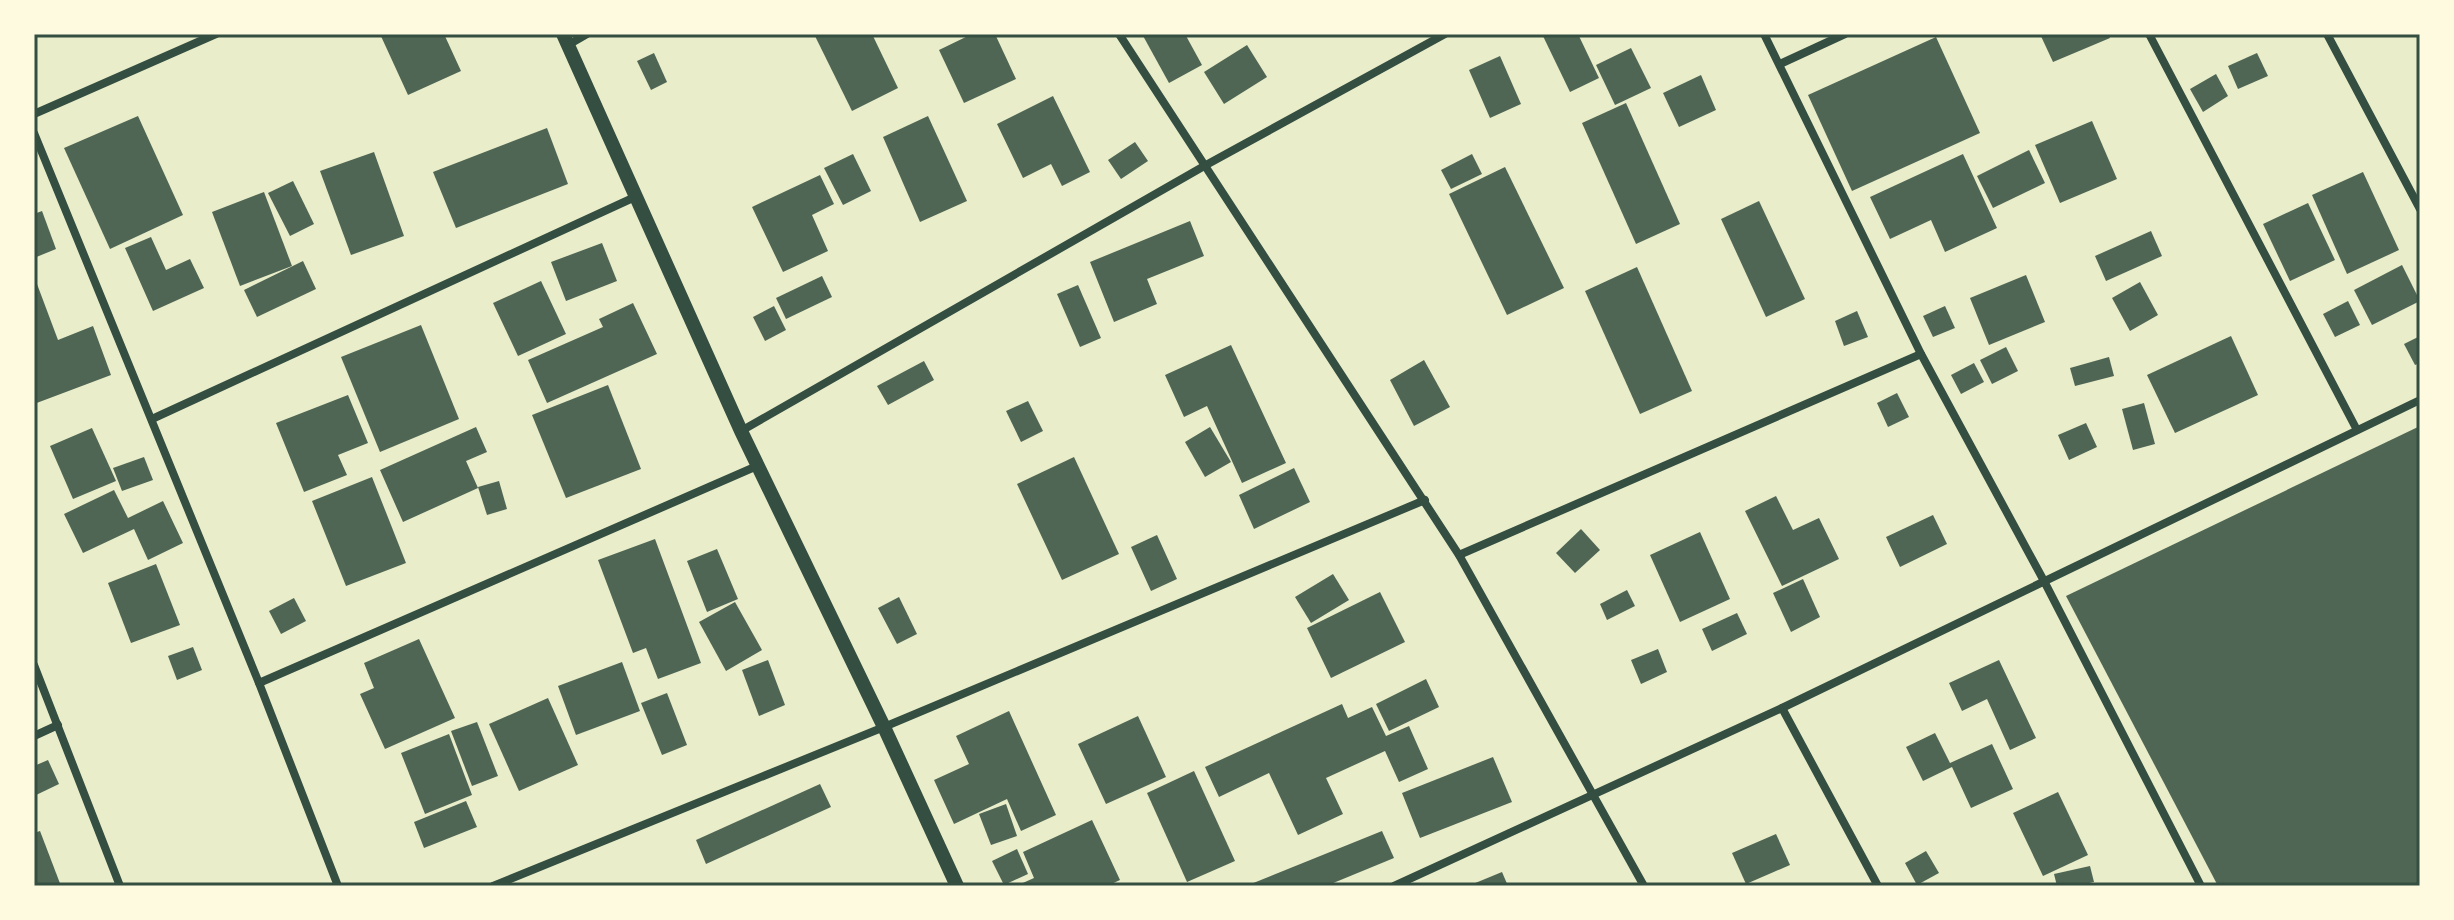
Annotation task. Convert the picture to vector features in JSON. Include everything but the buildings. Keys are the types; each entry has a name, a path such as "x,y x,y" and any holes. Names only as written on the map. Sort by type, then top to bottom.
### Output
{"street":[{"path":"34,114 216,34"},
{"path":"587,34 566,40 757,466 884,727 957,886"},
{"path":"1119,34 1459,555 1644,886"},
{"path":"741,431 1206,165 1445,34"},
{"path":"1764,34 1921,354 2044,581 2201,886"},
{"path":"1780,64 1845,34"},
{"path":"2149,34 2357,430"},
{"path":"2327,34 2420,209"},
{"path":"34,133 259,683 338,886"},
{"path":"152,419 635,197"},
{"path":"1459,555 1921,354"},
{"path":"1394,886 1782,708 2420,400"},
{"path":"259,683 757,466"},
{"path":"493,886 884,727 1425,500"},
{"path":"34,665 120,886"},
{"path":"1782,708 1878,886"},
{"path":"34,736 58,725"}]}
